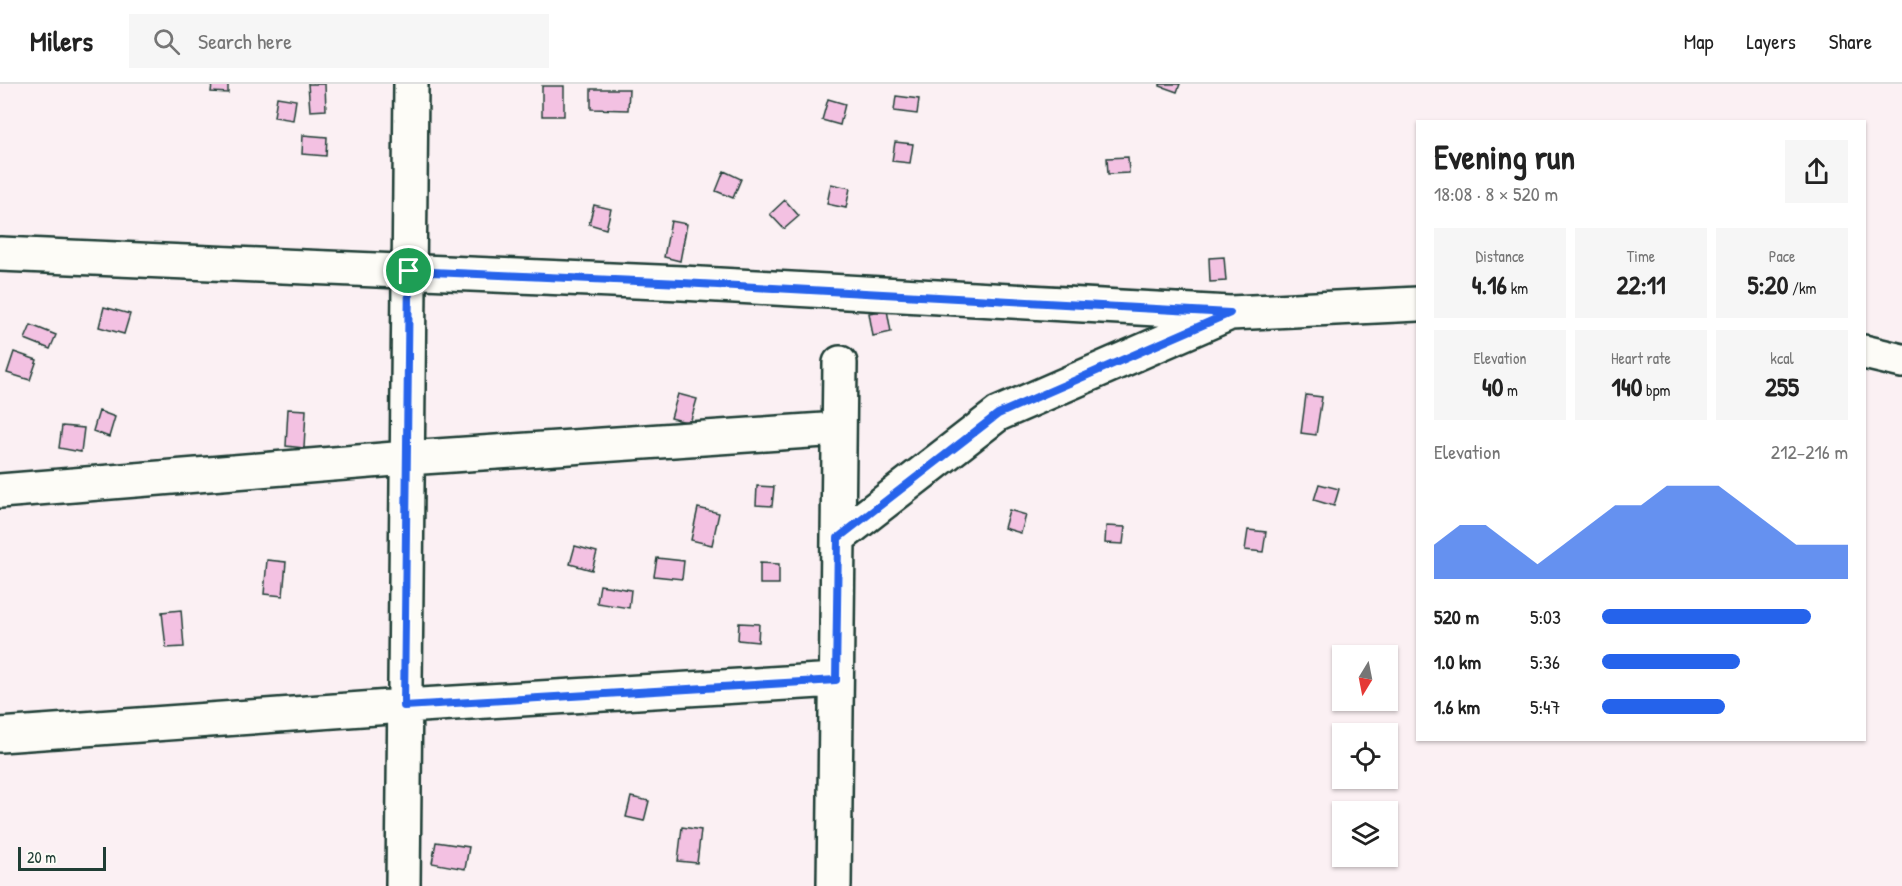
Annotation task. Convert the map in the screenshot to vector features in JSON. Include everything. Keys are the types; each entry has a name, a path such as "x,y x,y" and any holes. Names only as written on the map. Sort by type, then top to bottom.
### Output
{"street":[{"path":"403,886 411,84"},
{"path":"0,254 694,284 1230,313 1416,304"},
{"path":"838,538 998,414 1230,313"},
{"path":"1866,352 1902,360"},
{"path":"834,886 840,363"},
{"path":"0,491 407,459 839,429"},
{"path":"0,735 404,706 836,680"}],"building":[{"path":"212,84 228,84 228,93 211,92"},
{"path":"308,84 325,84 326,110 310,111"},
{"path":"1160,84 1180,84 1177,92 1160,86"},
{"path":"542,86 564,86 564,116 542,116"},
{"path":"591,89 629,89 628,110 591,109"},
{"path":"896,96 919,99 917,114 894,111"},
{"path":"277,97 296,100 293,120 274,117"},
{"path":"828,99 845,104 840,125 822,120"},
{"path":"303,135 327,137 326,156 302,154"},
{"path":"895,142 913,144 910,163 892,161"},
{"path":"1128,157 1129,173 1108,174 1107,158"},
{"path":"724,171 741,179 733,198 716,191"},
{"path":"831,184 850,188 846,208 827,204"},
{"path":"785,200 799,216 784,229 770,214"},
{"path":"594,205 611,209 606,229 589,224"},
{"path":"671,221 687,224 680,261 664,257"},
{"path":"1224,257 1226,281 1210,282 1209,258"},
{"path":"104,307 130,314 124,334 99,327"},
{"path":"887,310 891,332 873,336 869,313"},
{"path":"31,325 56,335 50,349 25,339"},
{"path":"14,352 37,360 30,380 7,373"},
{"path":"678,394 697,399 690,423 671,418"},
{"path":"1306,395 1322,397 1316,435 1301,433"},
{"path":"288,409 306,410 304,448 286,446"},
{"path":"99,411 115,417 109,437 93,431"},
{"path":"62,426 84,428 81,452 59,448"},
{"path":"1319,484 1339,489 1334,506 1314,500"},
{"path":"757,486 774,487 772,506 756,505"},
{"path":"698,508 719,513 712,545 691,540"},
{"path":"1009,510 1026,515 1021,533 1004,528"},
{"path":"1106,526 1125,527 1123,544 1105,543"},
{"path":"1248,530 1266,532 1263,552 1245,550"},
{"path":"575,546 597,552 592,570 570,564"},
{"path":"657,558 684,561 682,579 654,576"},
{"path":"267,560 286,562 283,596 264,594"},
{"path":"760,563 779,564 779,584 760,584"},
{"path":"600,585 631,590 629,608 597,603"},
{"path":"181,610 184,647 166,648 162,612"},
{"path":"739,623 759,624 758,642 738,640"},
{"path":"631,797 649,801 644,821 626,817"},
{"path":"682,827 701,830 697,863 678,861"},
{"path":"436,842 469,847 465,869 432,863"}],"route":[{"path":"409,271 682,283 1230,313 998,414 838,538 836,680 404,706 409,271"}]}
